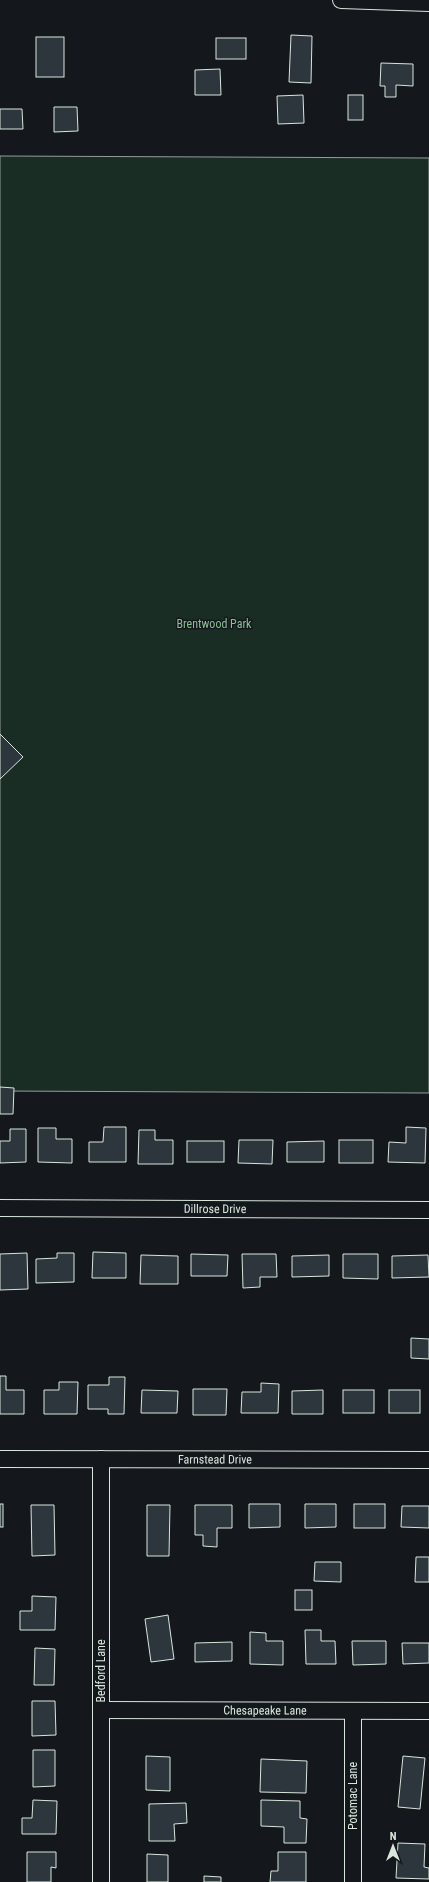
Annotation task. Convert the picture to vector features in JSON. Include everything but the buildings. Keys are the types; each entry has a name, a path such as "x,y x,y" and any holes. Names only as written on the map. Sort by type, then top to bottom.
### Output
{"street":[{"path":"341,0 429,3"},
{"name":"Dillrose Drive","path":"0,1208 429,1210"},
{"name":"Farnstead Drive","path":"0,1459 429,1460"},
{"name":"Bedford Lane","path":"101,1459 101,1882"},
{"name":"Chesapeake Lane","path":"101,1710 429,1711"},
{"name":"Potomac Lane","path":"353,1710 353,1882"}],"green space":[{"name":"Brentwood Park","path":"0,156 429,158 429,1093 0,1091"}]}
